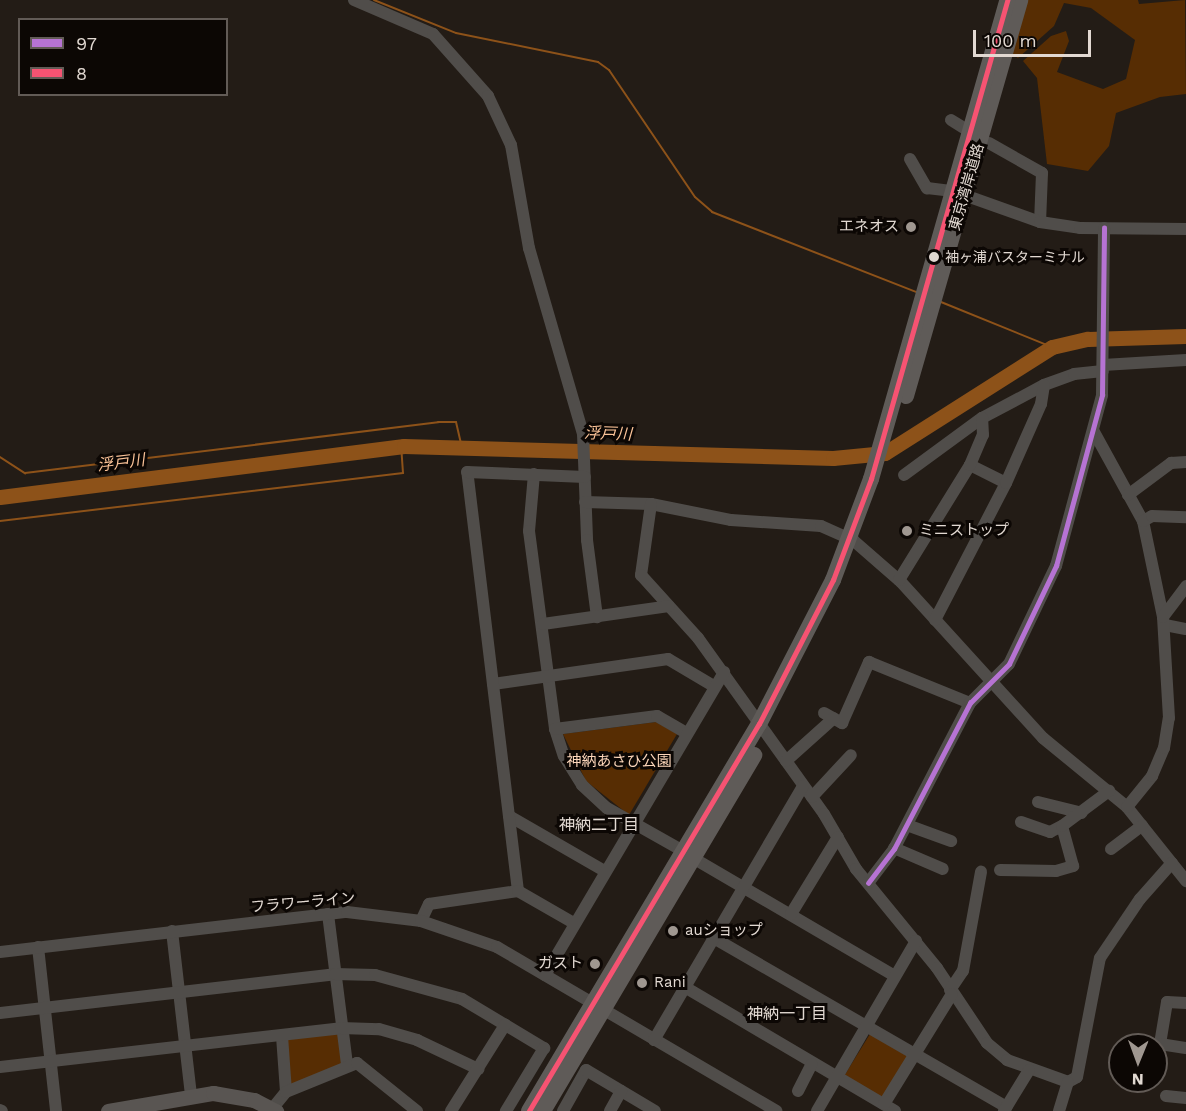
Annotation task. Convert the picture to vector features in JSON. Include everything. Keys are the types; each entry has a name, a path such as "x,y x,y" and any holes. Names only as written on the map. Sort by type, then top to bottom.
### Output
{"highway":[{"name":"東京湾岸道路","path":"959,193 1007,0"},
{"name":"東京湾岸道路","path":"529,1111 597,1007 763,729 854,541 871,479 1020,0"},
{"name":"東京湾岸道路","path":"543,1111 597,1007"}],"main road":[{"path":"108,1111 158,1106 191,1094 228,1094 274,1110"}],"street":[{"path":"354,0 433,34 497,112 511,145 529,248 583,434 585,502 597,617"},
{"path":"951,120 964,128"},
{"path":"989,143 1042,173 1040,222"},
{"path":"910,159 927,188 959,193 1040,222 1104,228 1186,229"},
{"path":"868,883 894,848 970,703 1009,664 1056,566 1094,432 1103,368 1104,228"},
{"path":"904,475 982,418 1044,385 1074,374 1103,368 1186,360"},
{"path":"935,620 1006,483 1041,405 1044,385"},
{"path":"899,580 970,465 983,435 982,418"},
{"path":"1094,432 1143,520 1164,621 1168,731 1159,764 1127,807"},
{"path":"1128,495 1171,463 1186,462"},
{"path":"970,465 1006,483"},
{"path":"518,891 467,472 584,474"},
{"path":"534,474 529,531 555,729 564,756 582,785 631,823 895,976"},
{"path":"585,502 651,504 731,520 820,526 854,541 899,580 990,683 1043,738 1127,807 1186,881"},
{"path":"651,504 641,575 724,672 812,797 868,883 916,941 987,1043 1029,1070 1068,1082"},
{"path":"1143,520 1152,516 1186,517"},
{"path":"1164,621 1186,586"},
{"path":"543,624 669,606"},
{"path":"1164,621 1186,629"},
{"path":"493,684 548,678 668,659 712,685"},
{"path":"786,761 829,716 842,723 869,662 970,703"},
{"path":"545,975 572,922 712,685 724,672"},
{"path":"555,729 657,716 685,732"},
{"path":"812,797 851,755"},
{"path":"654,1040 683,986 803,786"},
{"path":"1021,822 1050,832 1082,813 1109,791"},
{"path":"1038,802 1082,813"},
{"path":"509,816 603,870"},
{"path":"907,825 951,841"},
{"path":"1000,870 1056,871 1072,867 1062,826"},
{"path":"1111,849 1142,826"},
{"path":"791,914 838,837"},
{"path":"894,848 943,869"},
{"path":"1059,1111 1068,1082 1080,1072 1098,969 1107,944 1172,863"},
{"path":"683,986 836,1079 890,1108 915,1056 963,971 981,872"},
{"path":"421,921 429,904 518,891 572,922"},
{"name":"フラワーライン","path":"0,952 328,914 367,912 421,921 482,941 545,975 776,1111"},
{"path":"328,914 347,1065"},
{"path":"172,932 191,1094"},
{"path":"712,937 1005,1109 1029,1070"},
{"path":"817,1111 916,941"},
{"path":"38,948 56,1111"},
{"path":"0,1013 335,974 375,975 428,986 505,1025 544,1048 506,1111"},
{"path":"1186,1003 1167,1002 1160,1044 1186,1048"},
{"path":"451,1111 505,1025"},
{"path":"0,1067 341,1028 379,1029 417,1040 478,1068"},
{"path":"282,1036 286,1092"},
{"path":"274,1110 286,1092 347,1065 357,1063 417,1111"},
{"path":"798,1091 812,1064"},
{"path":"563,1111 586,1070 655,1111"},
{"path":"610,1111 621,1091"},
{"path":"1166,1096 1186,1098"}],"green space":[{"path":"1025,0 1138,0 1139,4 1185,0 1186,94 1160,97 1116,113 1109,146 1088,171 1047,164 1037,78 1023,61 1051,36 1066,31 1069,41 1057,72 1103,89 1126,79 1135,40 1091,8 1064,3 1054,26 1018,58 1010,53"},
{"name":"神納あさひ公園","path":"656,722 677,734 629,815 586,781 563,734"},
{"path":"338,1032 343,1063 289,1087 286,1039"},
{"path":"870,1034 909,1057 883,1100 844,1076"}],"waterway":[{"path":"374,0 456,33 598,62 609,70 695,197 712,212 916,292"},
{"path":"941,302 1052,347"},
{"name":"浮戸川","path":"0,497 404,446 833,458 885,453 1052,347 1088,339 1186,336"},
{"path":"0,457 25,473 438,422 456,422 462,447"},
{"path":"0,521 403,473 401,446"}],"transit line":[{"name":"8","path":"529,1111 759,724 833,580 871,479 1007,0"},
{"name":"97","path":"868,883 894,849 970,703 1009,664 1056,566 1102,395 1104,228"}],"place":[{"name":"エネオス","path":"911,227"},
{"name":"袖ヶ浦バスターミナル","path":"934,257"},
{"name":"ミニストップ","path":"907,531"},
{"name":"auショップ","path":"673,931"},
{"name":"ガスト","path":"595,964"},
{"name":"Rani","path":"642,983"}],"district":[{"name":"神納二丁目","path":"599,825"},
{"name":"神納一丁目","path":"787,1014"}]}
